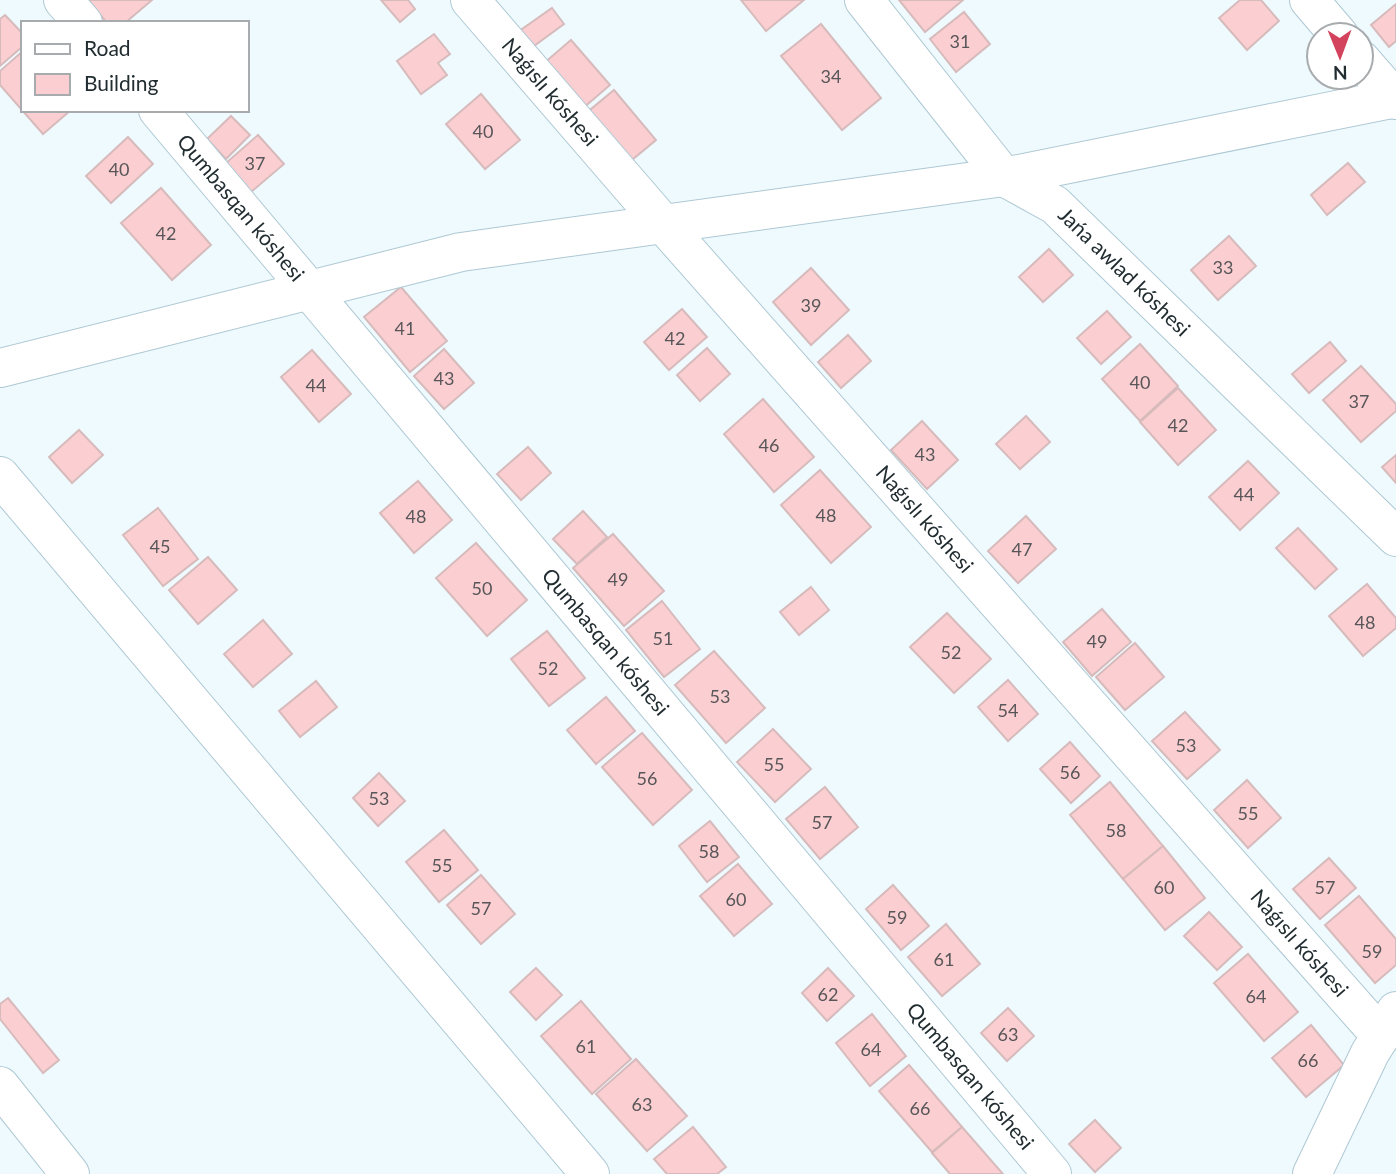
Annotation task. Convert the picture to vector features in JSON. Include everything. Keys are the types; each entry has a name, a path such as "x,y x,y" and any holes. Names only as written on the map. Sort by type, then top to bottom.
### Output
{"street":[{"path":"63,0 81,21"},
{"name":"Naǵıslı kóshesi","path":"470,0 665,226 1388,1024"},
{"name":"Jańa awlad kóshesi","path":"864,0 1004,177 1055,205 1396,537"},
{"path":"1309,0 1327,21"},
{"path":"0,368 461,252 665,226 1004,177 1395,99 1375,76"},
{"name":"Qumbasqan kóshesi","path":"160,112 1052,1174"},
{"path":"0,476 590,1174"},
{"path":"1312,1174 1388,1024"},
{"path":"0,1086 63,1170"}],"building":[{"path":"88,0 152,0 127,21 105,21"},
{"path":"381,0 408,0 415,9 400,22"},
{"path":"741,0 804,0 766,31"},
{"path":"899,0 963,0 925,32"},
{"path":"1240,0 1261,0 1279,21 1247,50 1219,18"},
{"path":"1396,4 1396,41 1389,47 1375,30 1375,22"},
{"path":"552,8 564,24 527,51 515,34"},
{"path":"964,12 990,44 956,72 930,39"},
{"path":"5,15 21,32 21,48 0,66 0,19"},
{"path":"821,24 881,98 842,130 781,56"},
{"path":"434,34 450,54 438,63 447,75 421,94 397,61"},
{"path":"571,40 610,85 575,115 536,70"},
{"path":"21,53 21,109 0,85 0,71"},
{"path":"614,90 656,140 621,169 579,119"},
{"path":"481,94 520,140 485,169 446,124"},
{"path":"24,112 69,112 43,134"},
{"path":"231,116 250,135 226,159 207,139"},
{"path":"258,135 284,164 251,192 226,163"},
{"path":"128,137 153,164 111,203 86,176"},
{"path":"1348,163 1365,182 1327,215 1311,195"},
{"path":"161,188 211,245 172,280 121,223"},
{"path":"1229,236 1256,266 1218,300 1191,270"},
{"path":"1049,249 1073,275 1043,302 1019,277"},
{"path":"811,268 849,310 811,345 773,302"},
{"path":"401,287 447,341 410,372 364,317"},
{"path":"682,309 707,337 669,370 644,342"},
{"path":"1107,311 1131,337 1101,364 1077,338"},
{"path":"848,335 871,361 841,388 818,362"},
{"path":"1330,342 1346,361 1309,393 1292,374"},
{"path":"1140,344 1178,386 1140,421 1102,379"},
{"path":"707,348 730,374 700,401 677,375"},
{"path":"444,349 474,383 444,409 414,376"},
{"path":"312,350 351,394 319,422 281,377"},
{"path":"1361,366 1396,404 1396,411 1361,442 1323,400"},
{"path":"1178,388 1216,430 1178,465 1140,422"},
{"path":"763,399 814,457 774,492 724,434"},
{"path":"1026,416 1050,442 1020,469 996,444"},
{"path":"922,421 958,460 927,489 891,450"},
{"path":"79,430 103,455 72,483 49,457"},
{"path":"528,447 551,473 521,500 497,474"},
{"path":"1396,455 1396,483 1382,467"},
{"path":"1248,461 1279,493 1240,530 1209,497"},
{"path":"820,470 871,527 831,563 781,505"},
{"path":"418,481 452,520 414,553 380,513"},
{"path":"158,508 198,559 163,586 123,535"},
{"path":"583,511 607,537 577,564 553,539"},
{"path":"1026,516 1056,549 1018,583 988,551"},
{"path":"1298,528 1337,569 1315,589 1276,548"},
{"path":"613,534 664,591 624,626 573,568"},
{"path":"476,543 527,600 487,636 436,578"},
{"path":"208,557 237,590 198,624 169,590"},
{"path":"1367,584 1396,618 1396,628 1363,656 1329,616"},
{"path":"811,587 829,610 799,635 780,612"},
{"path":"662,601 700,649 664,677 626,630"},
{"path":"1102,609 1131,642 1092,676 1063,642"},
{"path":"947,613 991,659 954,693 910,647"},
{"path":"263,620 292,654 253,687 224,654"},
{"path":"547,631 585,678 549,706 511,659"},
{"path":"1135,643 1164,677 1125,710 1096,677"},
{"path":"714,651 765,708 726,743 675,685"},
{"path":"1008,680 1038,714 1008,741 978,707"},
{"path":"316,681 337,707 300,737 279,711"},
{"path":"606,697 635,731 596,764 567,730"},
{"path":"1185,712 1220,750 1187,779 1152,741"},
{"path":"773,729 811,769 775,802 737,762"},
{"path":"642,733 692,790 653,825 602,767"},
{"path":"1070,742 1100,776 1071,803 1040,769"},
{"path":"379,773 405,801 378,826 353,798"},
{"path":"1247,780 1281,818 1248,848 1214,810"},
{"path":"1110,782 1163,846 1123,879 1070,815"},
{"path":"825,787 858,827 820,859 786,819"},
{"path":"710,821 739,857 707,882 679,846"},
{"path":"444,830 478,870 439,902 406,862"},
{"path":"1163,846 1205,898 1165,930 1123,879"},
{"path":"1329,858 1356,888 1320,919 1293,889"},
{"path":"738,864 772,904 734,936 700,896"},
{"path":"481,875 515,914 481,944 447,905"},
{"path":"893,885 929,926 901,950 866,909"},
{"path":"1359,896 1396,939 1396,965 1375,983 1325,925"},
{"path":"1209,912 1242,947 1217,970 1184,936"},
{"path":"946,924 980,964 942,996 908,957"},
{"path":"1248,954 1298,1012 1264,1041 1214,983"},
{"path":"536,968 562,995 536,1020 510,992"},
{"path":"828,968 854,996 827,1021 802,993"},
{"path":"8,998 59,1060 43,1073 0,1019 0,1004"},
{"path":"581,1001 631,1059 592,1094 541,1036"},
{"path":"1008,1008 1034,1036 1007,1061 981,1033"},
{"path":"872,1014 906,1056 870,1086 836,1043"},
{"path":"1311,1025 1344,1065 1306,1097 1272,1058"},
{"path":"636,1059 687,1116 647,1151 596,1094"},
{"path":"909,1065 962,1127 932,1152 879,1091"},
{"path":"1095,1120 1121,1148 1095,1172 1069,1144"},
{"path":"693,1127 726,1167 717,1174 667,1174 654,1159"},
{"path":"962,1127 1003,1174 950,1174 932,1153"}]}
